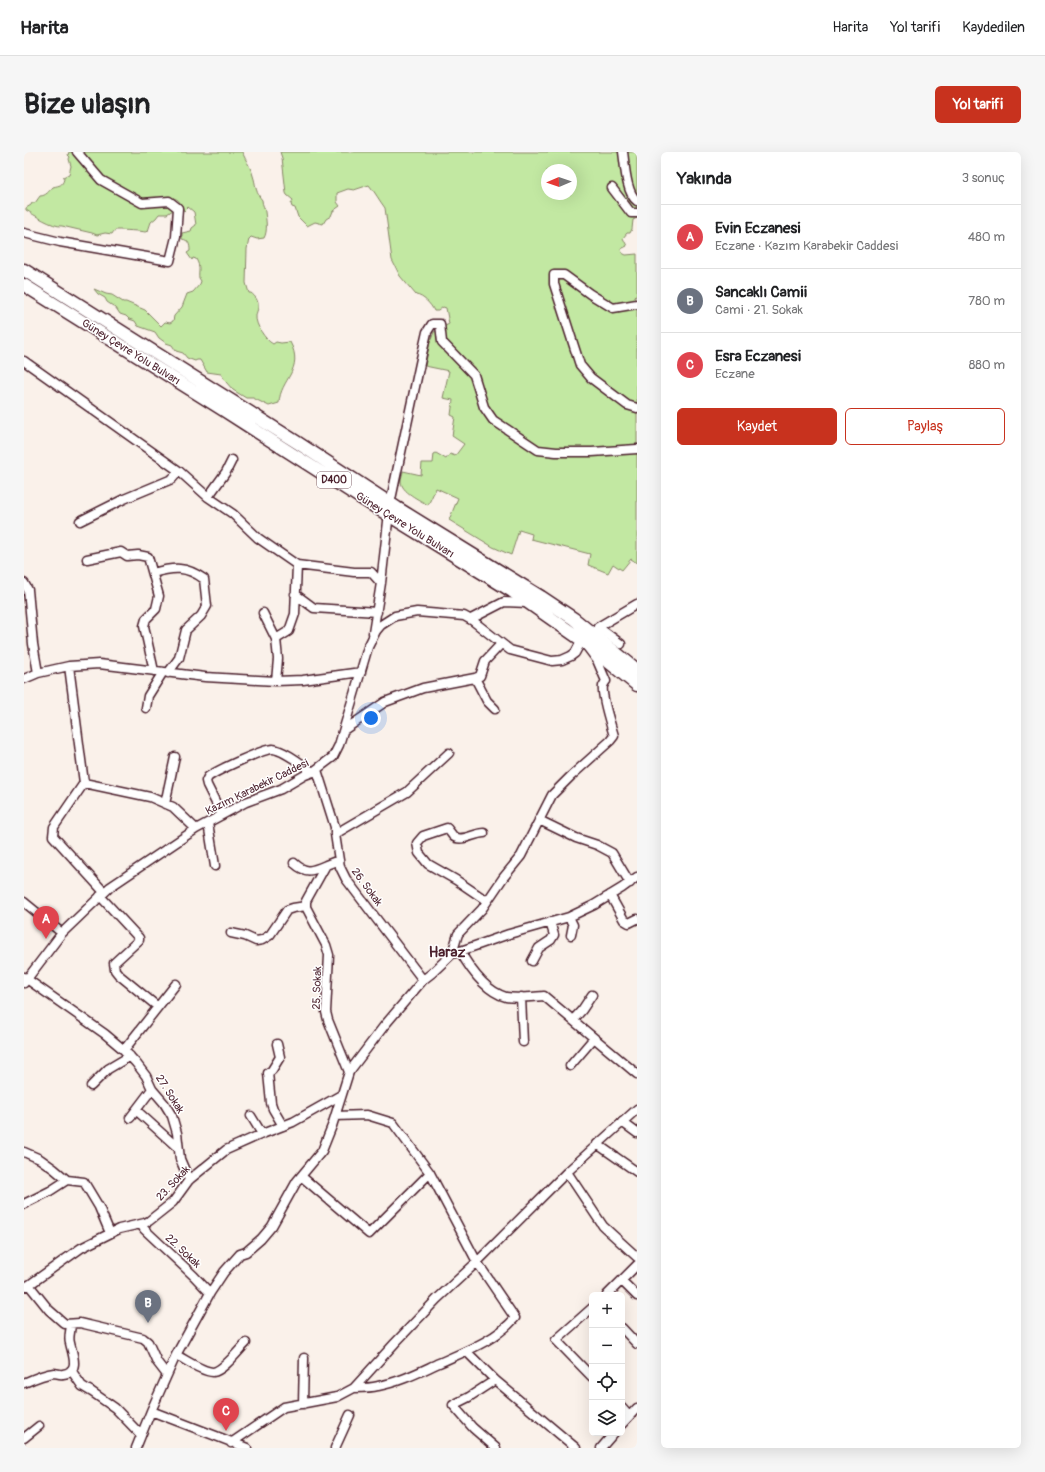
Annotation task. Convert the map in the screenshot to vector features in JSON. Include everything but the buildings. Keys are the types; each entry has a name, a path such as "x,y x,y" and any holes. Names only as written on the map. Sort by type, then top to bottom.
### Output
{"highway":[{"name":"Güney Çevre Yolu Bulvarı","path":"24,270 298,443 390,510 582,640 637,685"},
{"name":"Güney Çevre Yolu Bulvarı","path":"24,285 390,510 541,597 574,619 637,670"}],"street":[{"path":"24,233 60,242 170,261 176,237 178,208 169,201 142,203 101,180 77,152"},
{"path":"623,152 630,189 634,198 637,200"},
{"path":"612,188 631,213 637,213"},
{"path":"637,304 613,308 590,294 564,275 554,275 554,284 580,365 591,378 627,405 637,408"},
{"path":"372,639 378,612 390,510 422,354 427,332 432,324 440,324 442,342 474,375 484,407 493,420 538,450 556,452 592,452 637,449"},
{"path":"24,361 179,471 208,497 232,514 258,538 297,565 354,572 371,572 381,583"},
{"path":"208,497 226,472 232,460"},
{"path":"80,520 124,499 172,479 179,471"},
{"path":"87,559 121,552 127,556 138,555 148,557 159,596 156,609 146,618 144,626 154,671"},
{"path":"276,638 289,631 295,614 297,565"},
{"path":"146,708 148,696 166,672 179,658 186,630 201,616 207,606 204,579 185,569 170,568 153,573"},
{"path":"24,583 28,590 33,644 38,673"},
{"path":"295,594 314,608 378,612"},
{"path":"471,620 504,602 529,603"},
{"path":"621,644 598,627 637,604"},
{"name":"Kazım Karabekir Caddesi","path":"25,980 62,933 102,894 146,862 196,829 246,802 280,789 315,771 336,753 368,647 381,625 395,616 417,612 459,615 471,620 513,652 552,661 562,660 576,653 582,640"},
{"path":"263,613 276,638 278,659 276,681"},
{"path":"452,954 458,934 482,909 520,856 552,795 614,736 605,702 603,686 606,680 597,660 582,640"},
{"path":"344,730 385,702 423,688 480,676 485,662 501,644"},
{"path":"24,679 38,673 69,666 99,664 205,677 276,681 304,680 361,672"},
{"path":"69,666 84,783 54,827 53,836 137,934 139,940 114,962 114,967 119,975 158,1007"},
{"path":"475,678 487,701 495,708"},
{"path":"222,815 206,780 208,777 262,751 273,749 315,771"},
{"path":"335,834 407,792 449,754"},
{"path":"165,804 175,757"},
{"name":"26. Sokak","path":"315,771 332,816 335,827 340,867 346,879 423,980"},
{"path":"84,783 150,797 173,808 196,829"},
{"path":"539,820 612,853 630,883"},
{"path":"208,823 215,866"},
{"path":"484,833 477,833 468,838 460,839 454,837 447,828 423,836 417,843 418,852 428,864 456,880 487,901"},
{"path":"294,863 304,870 316,869 339,860"},
{"path":"232,933 259,941 270,935 287,910 306,906 306,902 326,865"},
{"path":"136,1448 176,1355 210,1293 224,1272 240,1254 246,1252 272,1226 301,1176 322,1151 349,1072 384,1026 423,980 432,974 452,954 508,934 569,916 610,896 637,877"},
{"path":"610,896 624,920 629,923 637,919"},
{"path":"24,902 62,933"},
{"name":"25. Sokak","path":"306,906 326,945 329,955 326,1012 349,1072"},
{"path":"569,916 574,925 571,935"},
{"path":"532,962 539,948 551,940 554,935 550,922"},
{"path":"460,951 471,970 495,992 507,997 544,996 637,1074"},
{"name":"27. Sokak","path":"25,980 85,1019 130,1056 142,1071 152,1090 164,1102 172,1116 177,1133 180,1159 189,1180"},
{"path":"124,1050 176,984"},
{"path":"573,1020 592,995"},
{"path":"521,997 524,1042"},
{"path":"570,1066 594,1038"},
{"path":"277,1044 280,1057 272,1070 268,1073 273,1109 283,1126"},
{"path":"91,1086 108,1069 130,1056"},
{"path":"130,1118 152,1090"},
{"name":"23. Sokak","path":"26,1286 81,1248 119,1229 150,1221 174,1202 189,1180 226,1150 283,1126 341,1095"},
{"path":"231,1443 284,1407 337,1397 354,1388 437,1299 477,1262 567,1172 637,1109"},
{"path":"136,1110 178,1148"},
{"path":"335,1116 367,1115 393,1123 430,1173 477,1262 515,1318 509,1325 489,1339 404,1379 378,1386 354,1388"},
{"path":"251,1116 262,1134"},
{"path":"622,1122 637,1133"},
{"path":"597,1144 637,1172"},
{"path":"24,1152 40,1159 54,1168 67,1180 84,1182 99,1207 110,1233"},
{"path":"567,1172 603,1226 637,1257"},
{"path":"301,1176 368,1234 430,1173"},
{"path":"24,1204 67,1180"},
{"name":"22. Sokak","path":"141,1224 144,1229 210,1293"},
{"path":"610,1292 637,1265"},
{"path":"622,1281 637,1296"},
{"path":"26,1286 65,1324 80,1322 142,1338 148,1342 157,1362 167,1375"},
{"path":"589,1311 556,1340 589,1374"},
{"path":"68,1372 74,1363 74,1356 69,1342 71,1324"},
{"path":"625,1331 637,1344"},
{"path":"176,1355 205,1370 214,1372 221,1369 246,1343"},
{"path":"466,1351 495,1380 576,1448"},
{"path":"303,1404 304,1358"},
{"path":"24,1383 46,1375 68,1372 82,1386 115,1408 141,1435"},
{"path":"495,1380 469,1397 453,1405 473,1428 496,1448"},
{"path":"625,1421 637,1408"},
{"path":"151,1411 247,1448"},
{"path":"625,1411 629,1416"},
{"path":"335,1448 350,1415"},
{"path":"24,1438 39,1426"},
{"path":"601,1448 611,1436"}],"green space":[{"path":"69,152 242,152 252,172 257,192 262,200 265,211 266,225 264,238 257,239 251,237 249,239 247,249 246,283 249,293 255,297 257,301 258,309 256,319 264,335 273,344 276,342 290,342 294,352 295,360 293,367 283,387 279,403 269,406 253,398 246,398 233,390 221,374 207,372 200,360 195,361 187,358 183,353 176,351 172,345 159,338 155,332 138,326 135,321 120,314 116,308 107,302 105,298 98,294 94,289 112,295 123,302 145,310 161,326 165,322 170,323 173,321 174,316 182,307 187,294 193,292 201,281 199,278 198,262 193,258 192,260 187,253 190,251 188,242 182,239 182,233 191,231 196,225 194,212 188,207 184,211 178,200 167,197 161,206 167,206 173,210 167,214 159,214 151,222 148,231 117,230 112,234 105,233 97,235 54,225 26,210 26,208 32,203 35,203 40,196 46,194 53,187 60,185 64,179 63,177 69,174 71,166 69,159 70,157 68,155"},
{"path":"280,152 637,152 637,218 633,220 630,233 627,233 623,238 627,246 621,249 622,253 626,255 637,254 637,294 634,299 637,302 637,563 631,559 622,570 613,564 608,573 588,565 590,554 531,539 532,534 519,530 511,555 493,547 449,520 458,498 436,488 428,505 404,489 401,481 403,471 421,475 422,463 433,463 434,454 436,453 446,459 450,454 455,456 464,444 452,436 455,417 451,415 453,400 443,398 449,371 425,366 430,342 434,332 449,324 446,308 443,307 438,311 434,311 429,303 416,295 400,276 392,260 385,208 369,185 354,190 348,189 337,193 337,202 340,206 333,211 331,216 326,219 323,224 315,222 307,226 298,217 295,208 292,207 291,204 293,200 286,193"}],"place":[{"name":"Evin Eczanesi","path":"46,939"},
{"name":"Sancaklı Camii","path":"148,1323"},
{"name":"Esra Eczanesi","path":"226,1431"}],"district":[{"name":"Haraz","path":"447,952"}]}
